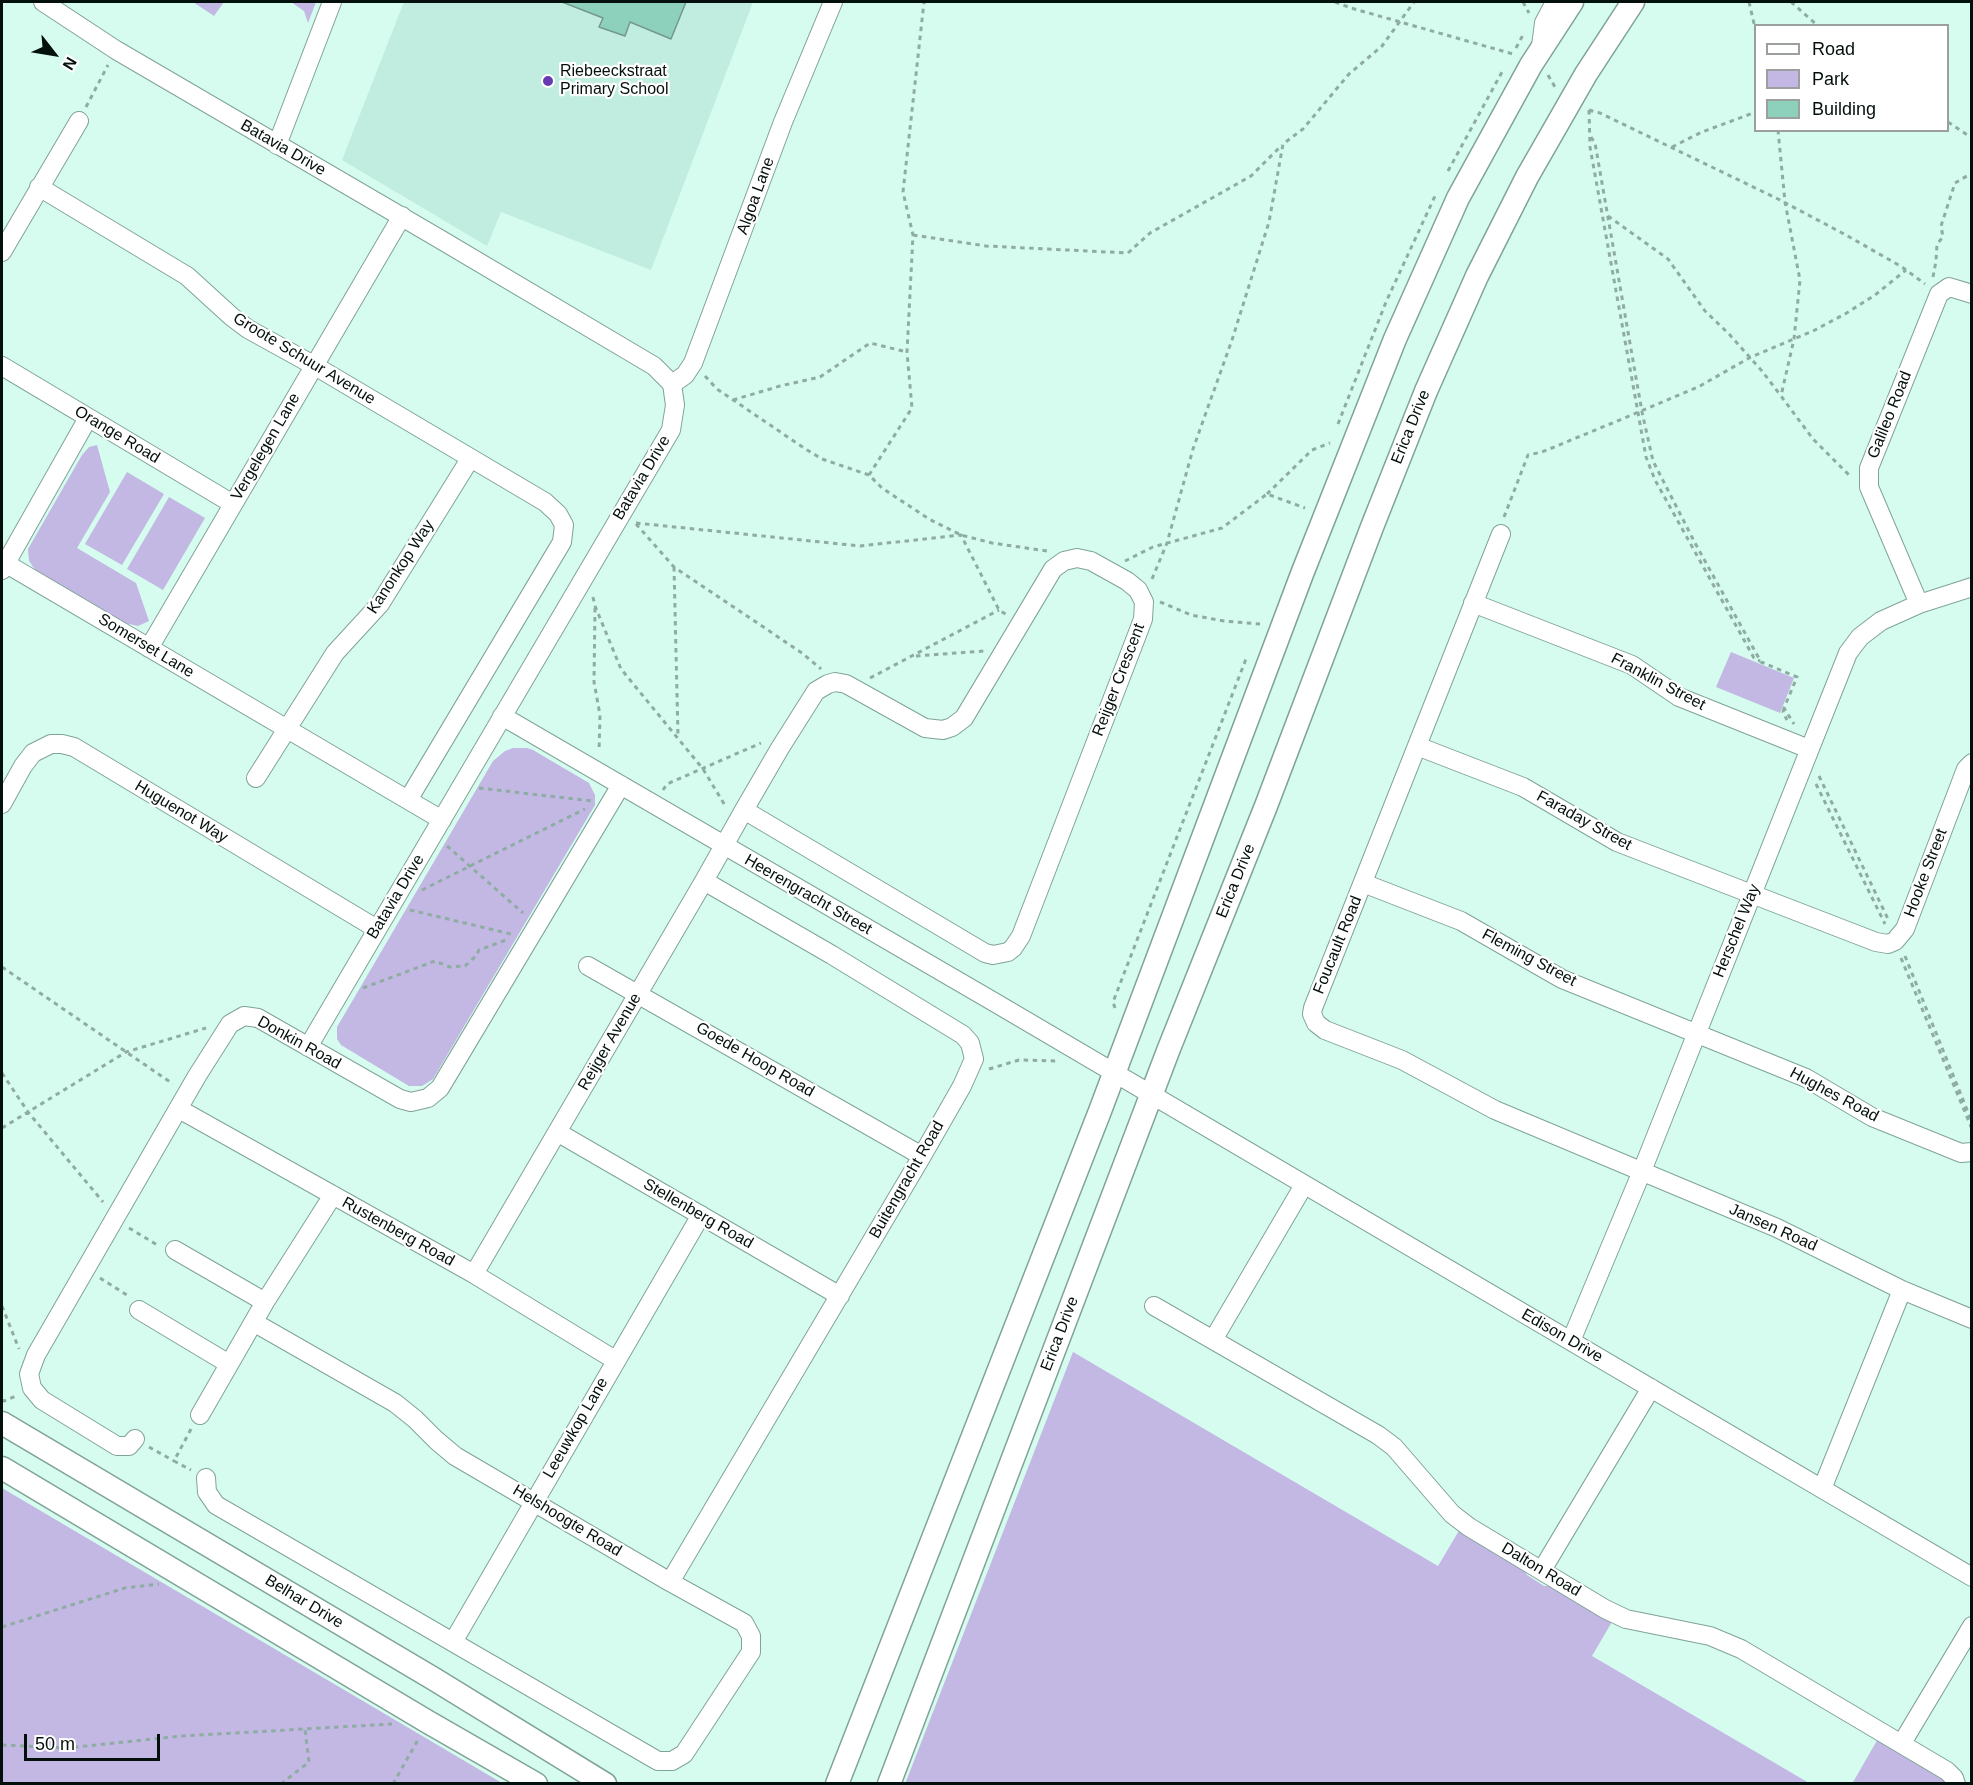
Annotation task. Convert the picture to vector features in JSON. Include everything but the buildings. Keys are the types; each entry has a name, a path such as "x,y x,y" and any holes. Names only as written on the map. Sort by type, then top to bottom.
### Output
{"main road":[{"path":"837,1784 1114,1074 1302,574 1395,339 1458,198 1541,61 1572,2"},
{"name":"Erica Drive","path":"889,1784 1151,1096 1430,382 1477,276 1521,187 1586,74 1634,2"},
{"name":"Belhar Drive","path":"2,1423 434,1679 605,1784"},
{"path":"2,1468 536,1784"}],"street":[{"name":"Batavia Drive","path":"43,2 116,50 654,366 672,384 675,405 671,430 432,836 406,893 377,929 308,1047"},
{"path":"277,145 332,2"},
{"name":"Algoa Lane","path":"672,384 685,375 693,363 783,122 833,2"},
{"path":"1541,61 1545,22 1555,2"},
{"path":"2,252 79,121"},
{"name":"Groote Schuur Avenue","path":"39,187 187,276 232,317 545,502 558,514 564,525 562,542 408,800"},
{"name":"Vergelegen Lane","path":"149,648 402,216"},
{"path":"1944,290 1971,294"},
{"name":"Galileo Road","path":"1919,604 1868,482 1871,461 1944,290"},
{"name":"Orange Road","path":"2,366 233,504"},
{"path":"3,567 88,418"},
{"name":"Kanonkop Way","path":"286,729 335,653 380,604 470,459"},
{"name":"Foucault Road","path":"1501,534 1362,882 1312,1014 1316,1023 1324,1030 1402,1060 1495,1110 1642,1171"},
{"name":"Reijger Crescent","path":"741,814 986,954 1008,952 1021,936 1143,619 1144,602 1137,590 1117,575 1091,561 1077,558 1064,561"},
{"path":"741,814 811,696 821,687 835,682 846,684 925,728 943,730 958,724 964,718 1053,569 1064,561"},
{"name":"Somerset Lane","path":"3,567 149,648 442,820"},
{"name":"Herschel Way","path":"1571,1341 1642,1171 1844,662 1860,637 1881,621 1919,604 1971,587"},
{"name":"Franklin Street","path":"1473,603 1632,665 1679,697 1809,749"},
{"name":"Heerengracht Street","path":"502,716 1151,1096"},
{"path":"256,778 286,729"},
{"name":"Huguenot Way","path":"2,804 33,753 51,744 74,747 377,929"},
{"name":"Faraday Street","path":"1417,746 1522,787 1617,842 1752,896"},
{"name":"Hooke Street","path":"1752,896 1876,942 1888,944 1895,941 1905,929 1966,769 1971,763"},
{"name":"Donkin Road","path":"29,1374 36,1355 85,1269 183,1101 234,1020 247,1016 258,1018 400,1099 411,1101 428,1098 440,1089 538,926 599,805 621,785"},
{"name":"Reijger Avenue","path":"474,1274 725,846 741,814"},
{"name":"Buitengracht Road","path":"670,1582 922,1156 974,1059 973,1049 963,1035 704,881"},
{"name":"Fleming Street","path":"1362,882 1461,921 1562,979 1697,1033"},
{"name":"Goede Hoop Road","path":"588,966 922,1156"},
{"name":"Hughes Road","path":"1697,1033 1806,1078 1872,1117 1960,1153 1971,1152"},
{"name":"Edison Drive","path":"1151,1096 1971,1576"},
{"name":"Rustenberg Road","path":"183,1101 333,1195 474,1274 615,1360"},
{"name":"Stellenberg Road","path":"557,1132 840,1296"},
{"name":"Jansen Road","path":"1642,1171 1777,1228 1902,1290"},
{"path":"1213,1340 1304,1185"},
{"path":"200,1414 255,1323 265,1302 333,1195"},
{"name":"Leeuwkop Lane","path":"453,1642 700,1215"},
{"path":"175,1250 265,1302"},
{"path":"1822,1489 1902,1290 1971,1319"},
{"name":"Dalton Road","path":"1154,1306 1378,1435 1394,1447 1452,1514 1469,1527 1605,1609 1626,1619 1710,1636 1741,1649 1947,1771 1956,1784"},
{"path":"139,1310 229,1364"},
{"name":"Helshoogte Road","path":"255,1323 395,1403 456,1456 744,1623 751,1635 751,1652 684,1754 672,1761 663,1762 650,1758 453,1642"},
{"path":"29,1374 33,1388 42,1400 117,1446 127,1447 135,1439"},
{"path":"1542,1570 1651,1388"},
{"path":"206,1478 207,1492 216,1505 453,1642"},
{"path":"1902,1743 1971,1626"}],"path":[{"path":"869,475 912,408 907,352 913,235 903,192 924,2"},
{"path":"1335,2 1513,54"},
{"path":"913,235 986,246 1128,253 1150,233 1251,176 1283,144 1303,129 1349,74 1382,46 1414,2"},
{"path":"1749,2 1754,27"},
{"path":"1791,2 1816,24"},
{"path":"79,121 116,50"},
{"path":"1541,61 1555,87 1564,93"},
{"path":"1583,104 1589,110 1600,113 1785,202 1944,290"},
{"path":"1589,110 1590,147 1639,412"},
{"path":"1671,148 1702,132 1754,112"},
{"path":"1949,123 1971,138"},
{"path":"1778,132 1785,202 1800,280 1794,339 1781,396"},
{"path":"1591,137 1608,216 1646,457 1655,480 1754,658 1797,677 1784,708 1797,730"},
{"path":"1260,624 1191,615 1161,602 1144,602 1167,543 1193,449 1232,340 1269,222 1283,144"},
{"path":"1944,290 1933,278 1937,244 1943,237 1941,226 1954,183 1971,173"},
{"path":"1608,216 1668,259 1705,311 1762,371 1813,439 1858,485 1868,482"},
{"path":"1501,534 1506,510 1521,478 1528,455 1542,452 1700,386 1749,358 1845,314 1875,295 1906,270"},
{"path":"733,400 780,386 820,378 870,343 907,352"},
{"path":"693,363 717,389 822,459 869,475 882,488 929,519 961,536 1054,552 1064,561"},
{"path":"1117,575 1122,563 1153,547 1222,528 1267,494 1312,450 1330,443"},
{"path":"1267,494 1305,508"},
{"path":"835,682 802,653 674,567 634,523 860,546 961,536"},
{"path":"961,536 999,610 1021,623"},
{"path":"674,567 678,738"},
{"path":"589,568 595,606 594,682 600,715 599,752 591,768"},
{"path":"595,606 621,669 704,769 728,811 741,814"},
{"path":"859,691 869,679 999,610"},
{"path":"914,656 990,651 1001,657"},
{"path":"653,804 666,784 772,738 780,748"},
{"path":"1816,784 1890,929 1817,774"},
{"path":"463,783 473,788 599,805"},
{"path":"345,984 356,991 435,961 450,967 465,966 479,950 519,935 407,910 405,908 406,893 470,866 589,807 599,805"},
{"path":"432,836 444,843 538,926"},
{"path":"1971,1122 1902,954 1971,1130"},
{"path":"2,967 126,1052 183,1101"},
{"path":"2,1128 126,1052 234,1020"},
{"path":"968,1073 985,1071 1018,1060 1058,1061"},
{"path":"2,1073 27,1112 116,1217 128,1227 165,1249 175,1250"},
{"path":"85,1269 137,1300 139,1310"},
{"path":"2,1306 29,1374"},
{"path":"174,1461 200,1414"},
{"path":"135,1439 206,1478"},
{"path":"2,1627 125,1588 191,1580"},
{"path":"2,1745 67,1748 182,1736 394,1724"},
{"path":"280,1784 309,1762 304,1729"}],"shaded area":[{"name":"Riebeeckstraat Primary School","path":"404,2 753,2 651,270 501,212 487,246 342,160"}],"green space":[{"path":"193,2 224,2 214,16"},
{"path":"291,2 316,2 308,23 304,11"},
{"path":"97,445 110,492 77,548 136,583 149,621 138,626 125,623 36,571 29,561 28,549 82,455 89,447"},
{"path":"127,472 164,494 122,565 85,544"},
{"path":"169,497 205,518 163,590 127,569"},
{"path":"1731,652 1794,678 1780,713 1716,687"},
{"path":"513,748 533,750 589,783 595,795 595,805 433,1079 422,1086 409,1086 341,1045 337,1039 337,1027 493,761 505,751"},
{"path":"1073,1352 1438,1566 1460,1529 1522,1566 1527,1575 1544,1586 1557,1586 1613,1620 1592,1656 1809,1783 905,1784"},
{"path":"2,1488 502,1783 2,1783"},
{"path":"1879,1737 1945,1776 1949,1784 1852,1784"}],"place":[{"name":"Riebeeckstraat Primary School","path":"548,81"}]}
